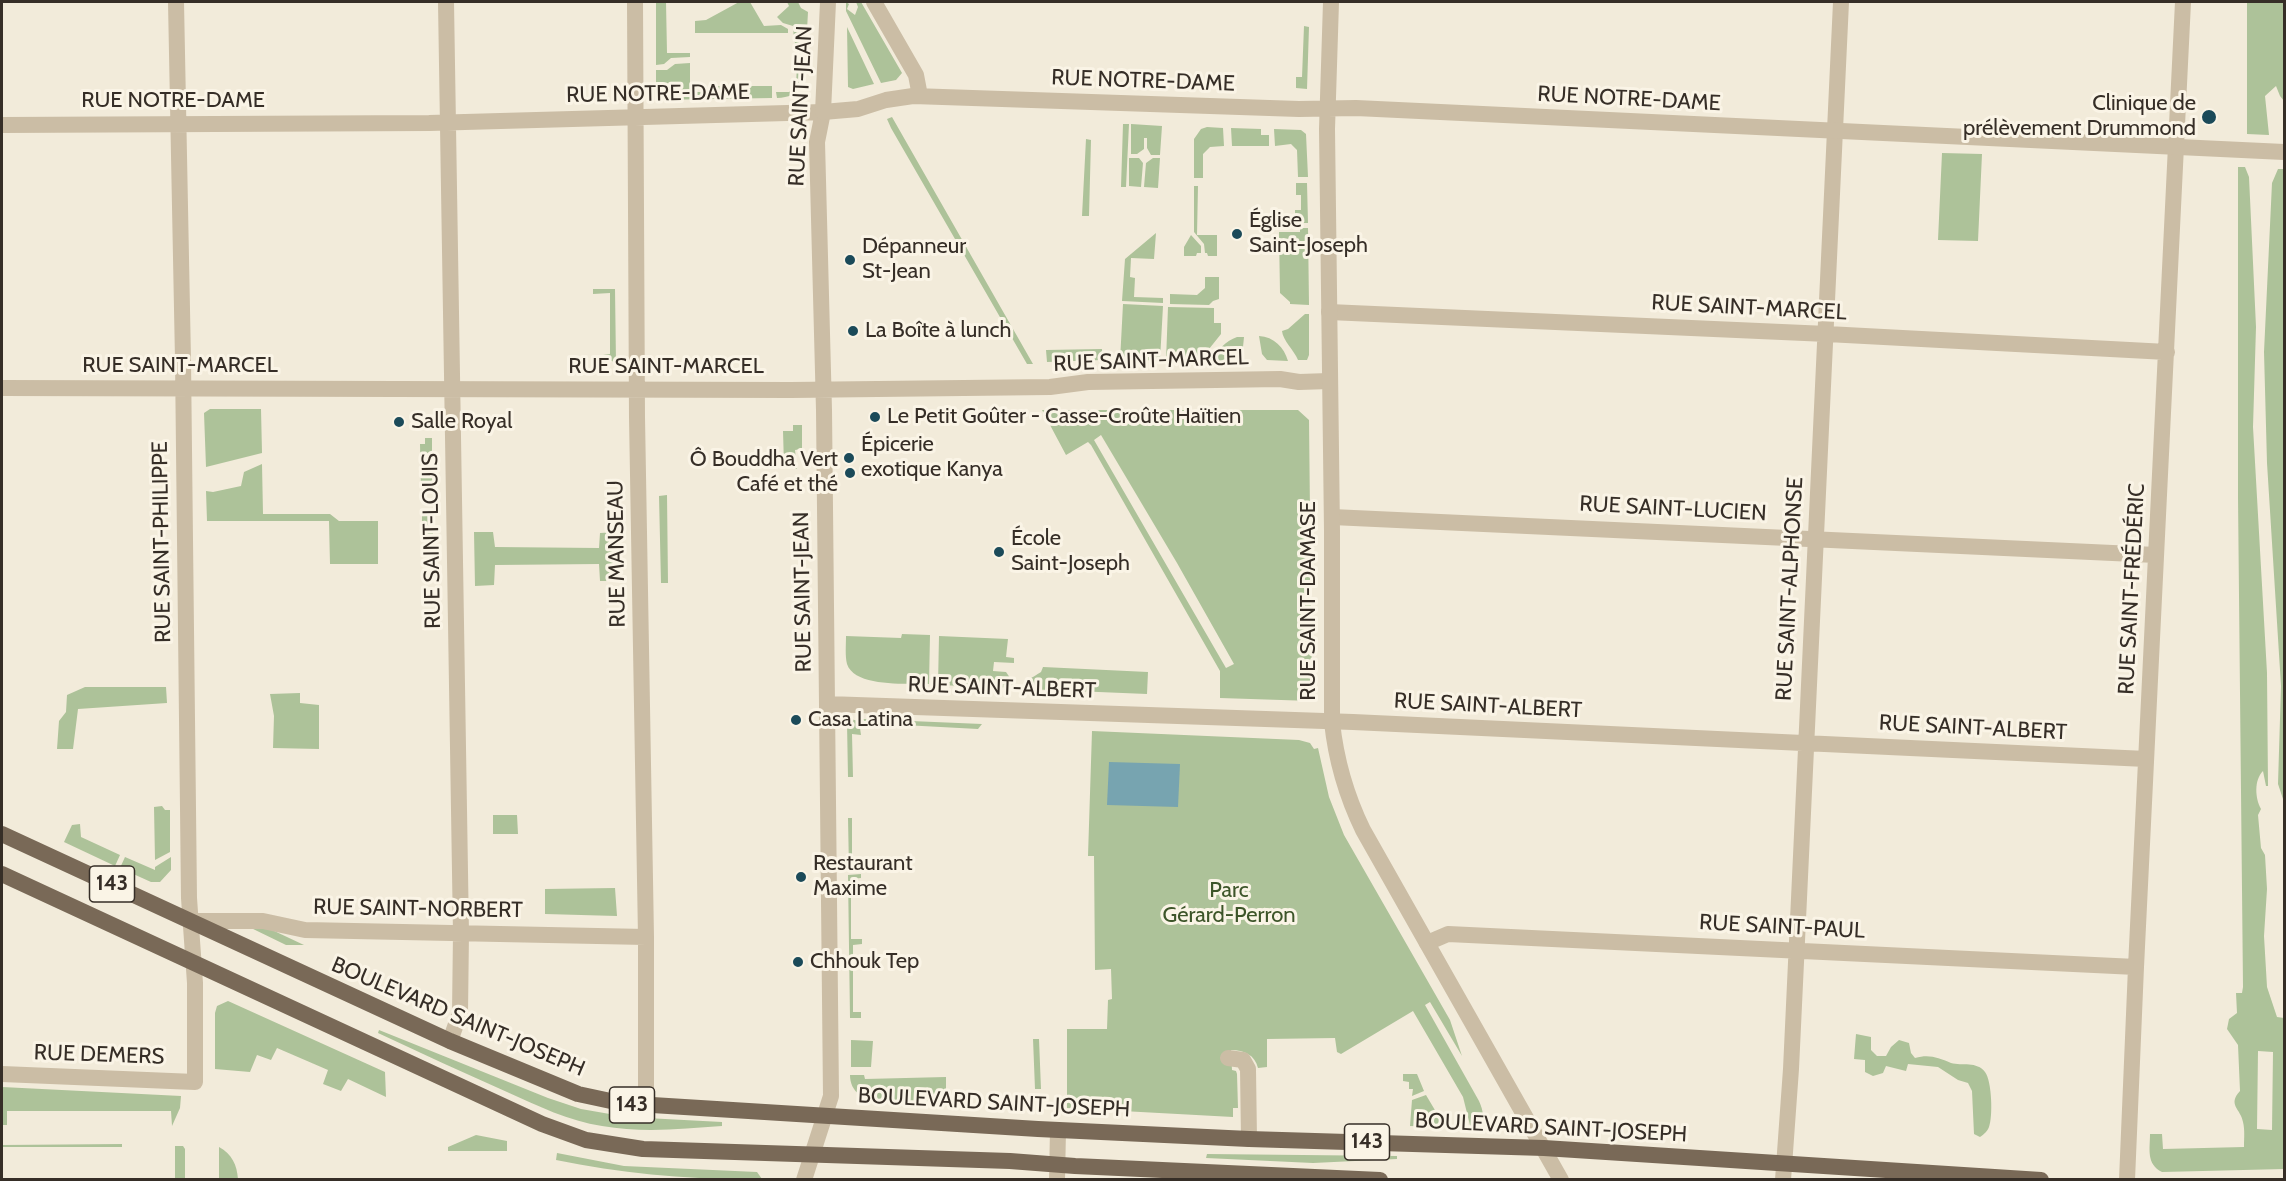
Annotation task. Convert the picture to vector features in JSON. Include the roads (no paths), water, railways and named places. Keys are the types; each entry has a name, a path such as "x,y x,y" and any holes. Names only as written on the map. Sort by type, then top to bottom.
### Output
{"main road":[{"name":"BOULEVARD SAINT-JOSEPH","path":"2,834 450,1041 578,1094 620,1103 1058,1130 1249,1139 1544,1148 1784,1172 2041,1179"},
{"name":"143","path":"2,874 542,1124 586,1140 643,1149 1010,1161 1057,1172 1380,1179"}],"street":[{"name":"RUE SAINT-PHILIPPE","path":"176,2 184,389 190,921 194,963 195,1082"},
{"name":"RUE SAINT-LOUIS","path":"446,2 461,933 460,1015 450,1041"},
{"name":"RUE MANSEAU","path":"635,2 637,390 646,937 646,1106"},
{"name":"RUE SAINT-JEAN","path":"804,1179 831,1096 818,142 823,112 828,2"},
{"path":"874,2 916,75 920,96"},
{"name":"RUE SAINT-DAMASE","path":"1330,2 1327,109 1332,722 1335,748 1352,808 1561,1179"},
{"name":"RUE SAINT-ALPHONSE","path":"1784,1172 1827,334 1841,2"},
{"name":"RUE SAINT-FRÉDÉRIC","path":"2127,1179 2183,2"},
{"name":"RUE NOTRE-DAME","path":"2,124 447,122 823,112 858,109 899,97 920,96 1356,108 2284,152"},
{"name":"RUE SAINT-MARCEL","path":"1329,312 2167,352"},
{"name":"RUE SAINT-MARCEL","path":"2,388 823,390 1050,387 1088,382 1280,379 1299,382 1329,381"},
{"name":"RUE SAINT-LUCIEN","path":"1332,517 2156,555"},
{"name":"RUE SAINT-ALBERT","path":"827,704 1332,722 2146,759"},
{"name":"RUE SAINT-NORBERT","path":"190,921 263,921 305,930 646,937"},
{"name":"RUE SAINT-PAUL","path":"1427,943 1448,934 2136,967"},
{"path":"1228,1058 1243,1060 1248,1069 1249,1139"},
{"name":"RUE DEMERS","path":"2,1074 195,1082"},
{"path":"1057,1172 1058,1130"}],"water":[{"path":"1109,762 1180,764 1178,807 1107,805"}],"place":[{"name":"Clinique de prélèvement Drummond","path":"2209,117"},
{"name":"Église Saint-Joseph","path":"1237,234"},
{"name":"Dépanneur St-Jean","path":"850,260"},
{"name":"La Boîte à lunch","path":"853,331"},
{"name":"Le Petit Goûter - Casse-Croûte Haïtien","path":"875,417"},
{"name":"Salle Royal","path":"399,422"},
{"name":"Épicerie exotique Kanya","path":"849,458"},
{"name":"Ô Bouddha Vert Café et thé","path":"850,473"},
{"name":"École Saint-Joseph","path":"999,552"},
{"name":"Casa Latina","path":"796,720"},
{"name":"Restaurant Maxime","path":"801,877"},
{"name":"Chhouk Tep","path":"798,962"}],"park label":[{"name":"Parc Gérard-Perron","path":"1229,904"}]}
